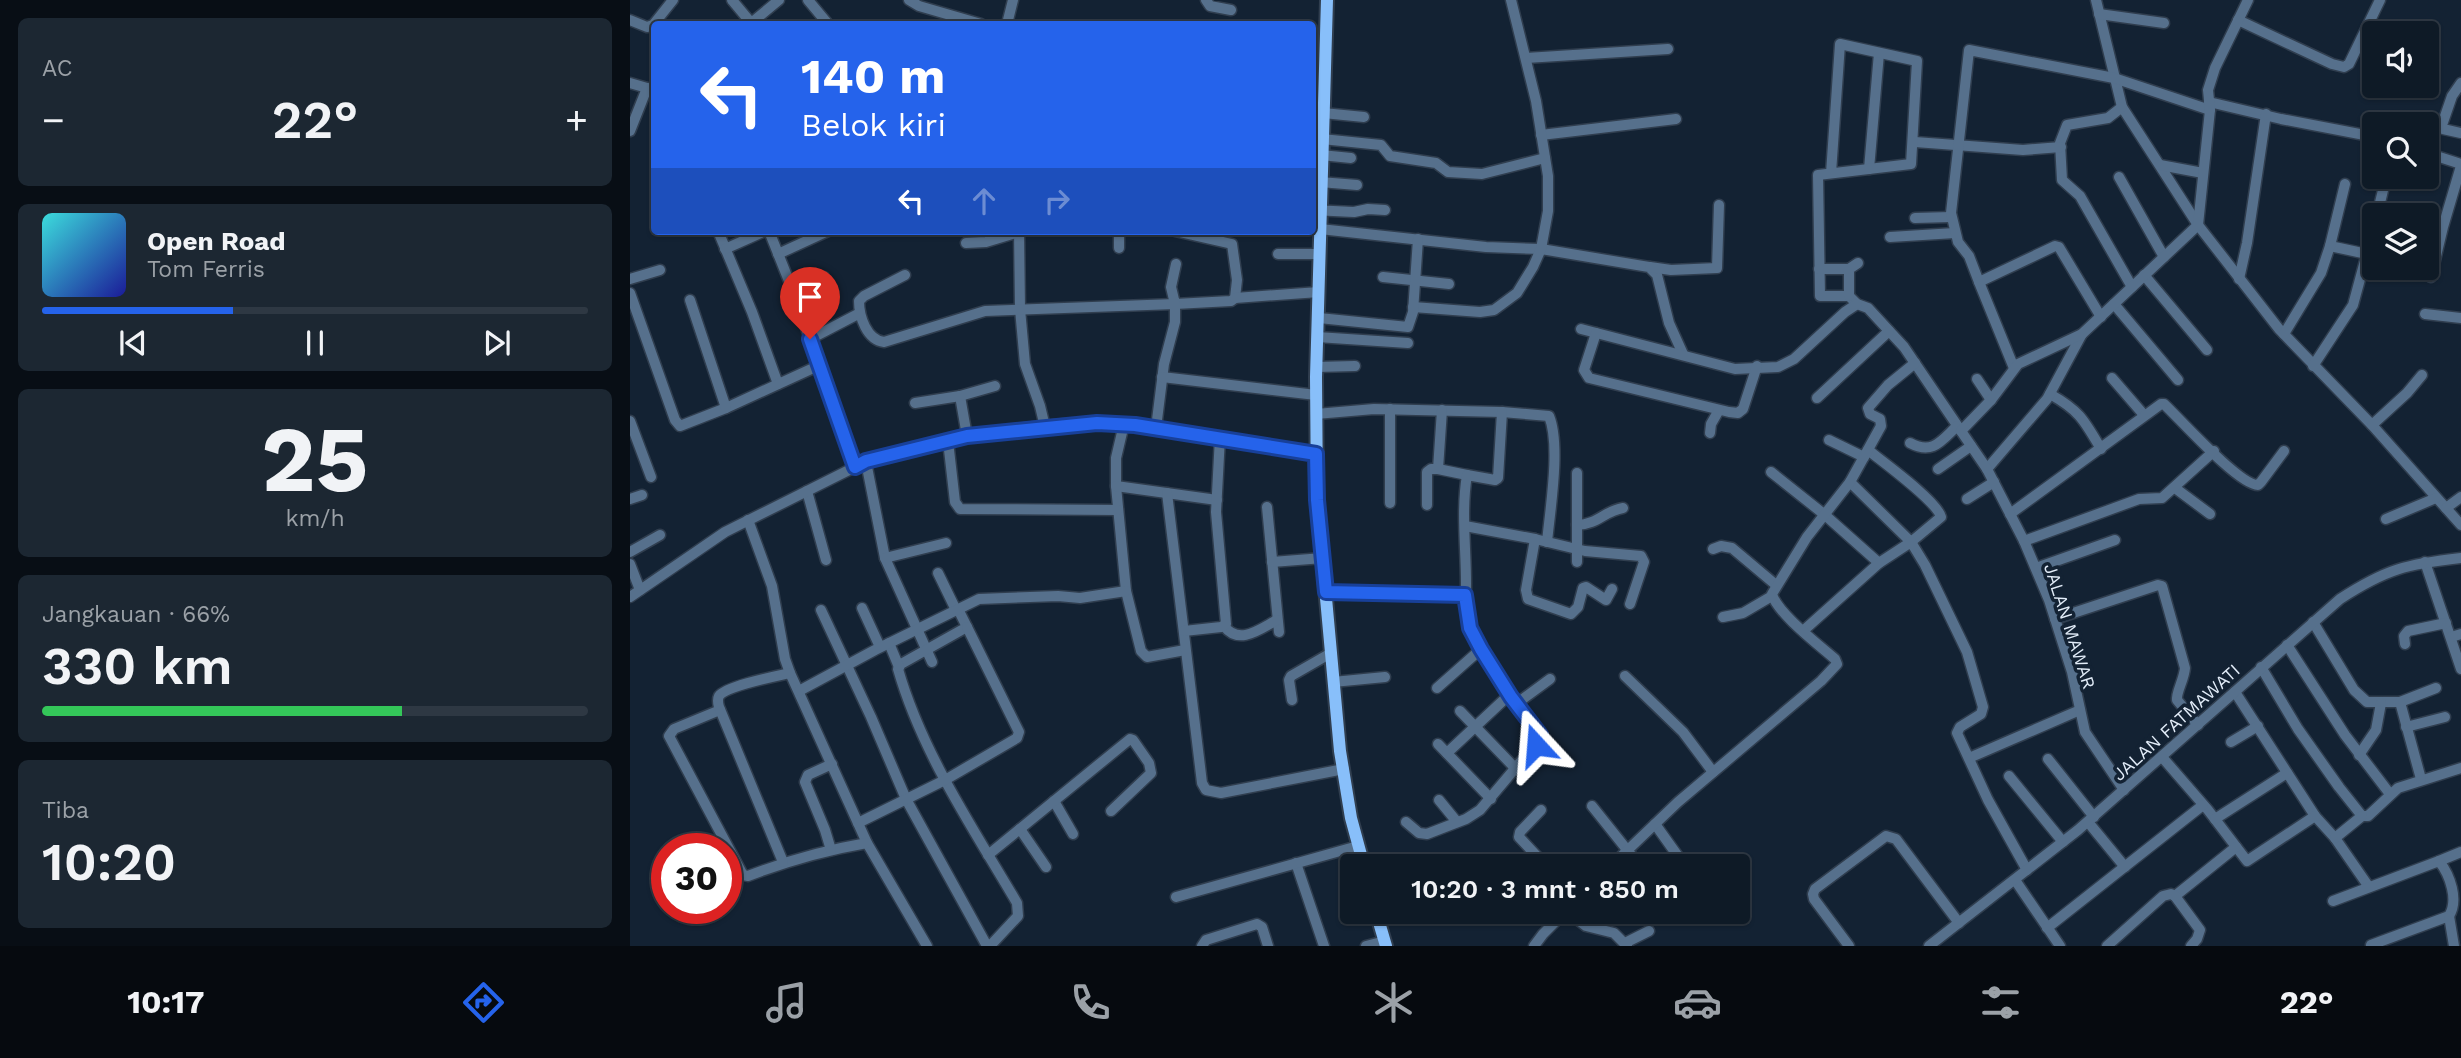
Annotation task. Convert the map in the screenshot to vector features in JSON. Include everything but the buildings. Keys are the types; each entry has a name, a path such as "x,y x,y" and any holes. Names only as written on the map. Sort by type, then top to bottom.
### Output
{"main road":[{"path":"1327,0 1320,182 1316,210 1320,229 1316,367 1317,500 1333,682 1351,818 1360,854"},
{"path":"1380,924 1386,943"}],"street":[{"path":"656,21 673,0"},
{"path":"732,0 749,21"},
{"path":"754,21 779,0"},
{"path":"808,0 826,21"},
{"path":"909,0 919,6 971,21"},
{"path":"1008,21 1013,0"},
{"path":"1206,0 1210,6 1231,9"},
{"path":"1413,307 1480,312 1494,310 1517,293 1541,249 1548,211 1548,176 1526,58 1511,0"},
{"path":"2096,0 2122,107 2198,225 2284,334 2372,425 2461,525"},
{"path":"1910,443 1919,447 1933,447 1959,429 1991,400 2014,368 2049,348 2082,334 2198,225 2209,106 2208,90 2215,68 2248,0"},
{"path":"2238,20 2343,67 2349,64 2380,0"},
{"path":"2099,14 2164,23"},
{"path":"630,20 647,27 651,26"},
{"path":"1819,269 1854,266 1849,296 1820,296 1819,269 1818,175 1911,164 1917,61 1840,44 1831,173"},
{"path":"1526,58 1668,49"},
{"path":"2014,368 1969,257 1955,233 1951,217 1969,50 2114,78 2209,106 2266,114 2362,135"},
{"path":"1868,169 1879,52"},
{"path":"630,83 650,89 630,131"},
{"path":"2461,83 2452,96 2442,125 2443,129 2461,133"},
{"path":"2122,107 2108,118 2067,125 2061,137 2062,180 2080,196 2132,287"},
{"path":"1323,113 1364,117"},
{"path":"2239,279 2266,114"},
{"path":"1541,135 1676,119"},
{"path":"1322,138 1381,145 1390,156 1436,163 1448,172 1482,174 1545,158"},
{"path":"1914,142 2023,150 2061,148"},
{"path":"1321,155 1352,158"},
{"path":"2439,157 2461,165 2439,244"},
{"path":"2160,165 2203,173"},
{"path":"2119,177 2164,257"},
{"path":"1320,182 1357,185"},
{"path":"2284,334 2321,273 2345,184"},
{"path":"1320,229 1486,247 1541,249 1649,267 1661,272 1717,268 1719,205"},
{"path":"1316,210 1385,210"},
{"path":"1915,218 1951,217"},
{"path":"1890,237 1955,233"},
{"path":"720,235 778,384"},
{"path":"725,249 758,235"},
{"path":"769,235 793,291 855,467"},
{"path":"778,254 819,235"},
{"path":"966,243 986,242 1007,235"},
{"path":"1019,235 1020,309 1025,364 1045,427"},
{"path":"1119,235 1119,248"},
{"path":"1192,235 1231,244 1237,279 1235,298"},
{"path":"1319,318 1366,321 1404,328 1409,325 1416,281 1418,239"},
{"path":"1979,282 2055,246 2059,247 2101,317"},
{"path":"2330,246 2362,253"},
{"path":"1278,254 1320,254"},
{"path":"1156,428 1162,377 1175,322 1171,287 1176,264"},
{"path":"630,279 660,270"},
{"path":"1661,272 1669,323 1683,354"},
{"path":"2313,366 2353,305 2362,272"},
{"path":"905,275 859,301 860,313 872,338 884,342 976,313 1231,301 1235,298 1319,292"},
{"path":"2144,275 2207,351"},
{"path":"1383,277 1449,284"},
{"path":"793,291 824,278"},
{"path":"630,293 675,420 680,426 820,365"},
{"name":"JALAN MAWAR","path":"1849,296 1857,304 1868,308 1915,363 1987,469 2036,568 2072,672 2085,732 2124,790"},
{"path":"690,300 726,408"},
{"path":"1581,329 1735,369 1778,367 1788,363 1857,304"},
{"path":"2114,304 2178,380"},
{"path":"810,339 860,313"},
{"path":"2425,314 2461,318"},
{"path":"1816,398 1889,331"},
{"path":"1597,333 1584,370 1589,378 1719,410 1741,412 1747,402 1757,366"},
{"path":"1987,469 2050,394 2082,334"},
{"path":"1317,337 1408,343"},
{"path":"1723,617 1743,613 1772,596 1776,585 1850,482 1866,454 1881,422 1870,414 1868,408 1888,385 1915,363"},
{"path":"1316,367 1355,366"},
{"path":"2372,425 2407,393 2422,374"},
{"path":"1162,377 1316,395"},
{"path":"2112,378 2144,415"},
{"path":"1977,379 1991,400"},
{"path":"915,403 960,396 995,386"},
{"path":"2050,394 2070,405 2083,418 2101,449"},
{"path":"960,396 967,436"},
{"path":"2010,514 2101,449 2156,405 2164,404 2237,475 2254,485 2262,482 2284,451"},
{"path":"1390,410 1390,503"},
{"path":"1316,414 1442,410 1549,416 1554,454 1547,542"},
{"path":"1438,469 1441,460 1442,410"},
{"path":"1710,433 1711,424 1719,410"},
{"path":"1427,505 1427,472 1431,468 1495,480 1498,477 1502,412"},
{"path":"630,421 651,477"},
{"path":"630,597 725,532 866,461 967,436 1097,423 1124,424 1316,454"},
{"path":"1124,424 1116,458 1116,486 1126,591 1142,654 1147,657 1185,650"},
{"path":"1220,437 1217,500 1226,624 1224,626"},
{"path":"1803,631 1879,563 1939,520 1940,513 1902,477 1866,454 1829,440"},
{"path":"948,441 955,502 960,509 1118,510"},
{"path":"1938,469 1971,446"},
{"path":"2024,541 2139,499 2157,500 2175,488 2214,451"},
{"path":"866,461 885,558 932,662"},
{"path":"1770,472 1825,514 1879,563"},
{"path":"1577,473 1577,562"},
{"path":"1406,822 1422,835 1473,815 1491,799 1539,740 1540,735 1509,695 1470,628 1465,595 1467,475"},
{"path":"1850,482 1911,542 1967,652 1982,704 1981,714 1957,731 1988,800 2027,870"},
{"path":"1967,499 1994,482"},
{"path":"1116,486 1217,500"},
{"path":"2175,488 2210,514"},
{"path":"807,491 826,560"},
{"path":"1167,493 1202,783 1206,790 1221,793 1344,769"},
{"path":"630,499 642,495"},
{"path":"2446,509 2461,497"},
{"path":"2386,519 2436,498"},
{"path":"1267,507 1279,632"},
{"path":"1577,525 1595,522 1610,512 1623,508"},
{"path":"748,520 772,586 790,673 867,844 927,946"},
{"path":"1465,526 1576,549 1643,558 1630,604"},
{"path":"630,552 660,535"},
{"path":"1535,539 1526,590 1531,601 1571,614 1578,607 1583,588 1586,587 1606,600 1612,589"},
{"path":"2036,568 2115,540"},
{"path":"885,558 946,543"},
{"path":"1713,549 1721,546 1731,548 1776,585"},
{"path":"1272,562 1322,558"},
{"name":"JALAN FATMAWATI","path":"1929,946 2091,819 2340,599 2386,572 2425,562 2461,558"},
{"path":"2425,562 2446,623 2456,636 2461,669"},
{"path":"630,564 640,590"},
{"path":"858,823 946,780 1014,741 1019,732 937,573"},
{"path":"2055,619 2162,586 2185,668 2177,700 2180,707 2198,725"},
{"path":"799,691 884,645 979,599 1058,596 1080,598 1126,591"},
{"path":"1326,592 1465,595"},
{"path":"1624,854 1837,664 1772,596"},
{"path":"821,610 906,799 988,946 1011,926 1019,910 946,780 920,727 899,667 862,608"},
{"path":"1224,626 1231,634 1242,636 1277,620"},
{"path":"2313,622 2367,702 2400,702 2436,688"},
{"path":"2405,644 2404,636 2407,631 2446,623"},
{"path":"1184,631 1224,626"},
{"path":"899,667 967,627"},
{"path":"2287,645 2359,755 2390,794"},
{"path":"1437,688 1481,649"},
{"path":"1292,700 1289,680 1291,676 1331,653"},
{"path":"2261,667 2305,738 2362,816"},
{"path":"783,863 720,710 718,699 723,693 790,673"},
{"path":"1625,676 1683,732 1713,772"},
{"path":"1333,682 1385,677"},
{"path":"1516,704 1550,679"},
{"path":"2235,692 2315,816 2335,838 2369,887"},
{"path":"1447,753 1509,695"},
{"path":"2400,702 2421,779"},
{"path":"2359,755 2376,730 2381,703"},
{"path":"720,710 674,729 669,736 740,872 748,876 831,850 867,844"},
{"path":"1969,758 2080,710"},
{"path":"1460,711 1516,769"},
{"path":"2406,727 2445,717"},
{"path":"2231,742 2258,726"},
{"path":"988,855 1127,740 1133,740 1149,763 1151,773 1111,811"},
{"path":"1438,744 1491,799"},
{"path":"2162,757 2215,819 2245,860 2250,860 2315,816"},
{"path":"2048,759 2125,867"},
{"path":"831,850 805,782 808,775 832,764"},
{"path":"2335,838 2362,816 2368,816 2390,794 2421,779 2461,768"},
{"path":"2215,819 2287,772"},
{"path":"2009,776 2063,842"},
{"path":"1439,800 1457,822"},
{"path":"1054,801 1073,834"},
{"path":"2047,928 2203,805"},
{"path":"1592,806 1632,854"},
{"path":"1535,854 1519,837 1520,832 1541,810"},
{"path":"1655,824 1676,854"},
{"path":"1020,830 1046,867"},
{"path":"1849,946 1813,894 1815,889 1886,835 1896,839 1959,923"},
{"path":"1176,897 1358,846"},
{"path":"2107,946 2163,896 2175,895 2236,848"},
{"path":"2333,901 2461,852"},
{"path":"2439,862 2451,885 2455,902 2449,916 2454,946"},
{"path":"1296,863 1324,946"},
{"path":"2015,880 2060,946"},
{"path":"2175,895 2200,930 2191,946"},
{"path":"2371,945 2383,944 2449,916"},
{"path":"1202,946 1203,942 1214,937 1256,924 1262,927 1268,946"},
{"path":"1534,946 1554,924"},
{"path":"1583,924 1615,933 1626,945 1649,931"},
{"path":"1366,946 1386,943"}],"route":[{"path":"810,339 855,467 866,461 967,436 1097,423 1135,425 1220,437 1316,454 1317,500 1326,592 1465,595 1470,628 1511,697 1540,735 1536,745"}]}
